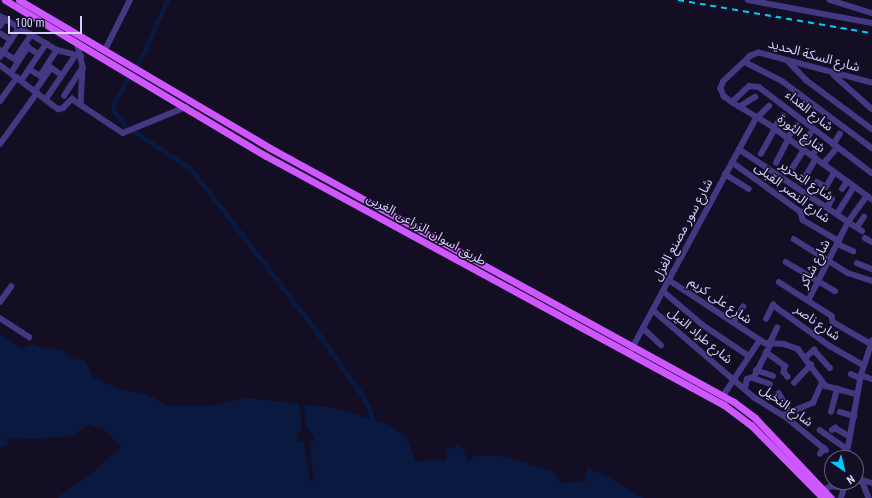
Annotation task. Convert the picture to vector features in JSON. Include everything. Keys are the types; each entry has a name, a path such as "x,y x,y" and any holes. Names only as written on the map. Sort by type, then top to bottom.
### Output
{"main road":[{"name":"طريق اسوان الزراعى الغربى","path":"5,0 78,45 186,106 266,156 526,299 723,396 745,409 821,493"},
{"name":"طريق اسوان الزراعى الغربى","path":"19,0 152,76 270,148 530,292 740,416 821,493 831,498"},
{"path":"266,156 270,148"},
{"path":"526,299 530,292"},
{"path":"740,416 745,409"}],"street":[{"path":"105,50 130,0"},
{"path":"748,0 872,23"},
{"path":"830,0 846,2 872,13"},
{"path":"0,26 2,17 57,50 78,56"},
{"path":"17,60 1,53 19,28"},
{"path":"0,33 11,40"},
{"path":"11,73 31,35"},
{"path":"0,101 29,69 46,44"},
{"path":"78,45 78,56 83,66 81,104"},
{"path":"26,46 39,54"},
{"path":"0,144 36,92 57,50"},
{"name":"شارع السكة الحديد","path":"745,62 751,56 762,53 833,74 872,83"},
{"path":"46,99 62,75 78,56"},
{"path":"786,59 806,80 872,129"},
{"path":"745,62 782,81 872,148"},
{"name":"شارع الثورة","path":"745,62 722,85 723,93 739,107 775,128 834,173 869,197"},
{"path":"0,66 60,109 83,66"},
{"path":"49,66 62,75"},
{"path":"29,69 42,78"},
{"path":"833,74 872,109"},
{"name":"شارع الفداء","path":"732,102 747,87 755,86 794,112 835,146 872,173"},
{"path":"52,90 81,104 120,132 131,131 144,126 186,106"},
{"path":"739,107 755,97"},
{"name":"شارع سور مصنع الغزل","path":"631,351 756,118 769,106"},
{"path":"761,154 783,116"},
{"path":"776,163 788,138 796,126"},
{"path":"790,172 810,134"},
{"path":"824,164 835,146 840,134"},
{"path":"802,182 819,146"},
{"name":"شارع التحرير","path":"739,149 862,231"},
{"name":"شارع النصر القبلى","path":"732,162 802,212 803,220 854,251"},
{"path":"817,182 826,187 834,173"},
{"path":"725,174 749,189"},
{"path":"842,189 847,182"},
{"path":"837,214 854,187"},
{"name":"شارع شاكر","path":"808,302 848,222 869,197"},
{"path":"827,208 832,199"},
{"path":"857,227 864,217"},
{"path":"865,238 872,242"},
{"path":"794,239 852,275 872,281"},
{"path":"786,262 835,292"},
{"path":"857,262 872,269"},
{"name":"شارع على كريم","path":"669,280 733,323 770,345"},
{"path":"779,282 832,316 834,323 872,342 870,353 860,376 856,394 854,416 846,448 820,430"},
{"path":"0,302 11,287"},
{"path":"663,291 703,325 749,356"},
{"name":"شارع ناصر","path":"766,319 773,306 830,346 864,366"},
{"path":"733,323 743,307"},
{"name":"شارع طراد النيل","path":"653,310 710,361 734,379"},
{"path":"0,318 29,337"},
{"path":"643,328 661,345"},
{"path":"753,378 777,328"},
{"path":"723,396 760,340"},
{"path":"770,345 789,345 806,357 822,383 856,394"},
{"path":"806,357 814,350 830,368"},
{"path":"766,352 785,366 784,372 788,377"},
{"path":"794,383 811,365"},
{"path":"756,370 773,376"},
{"path":"851,374 872,379"},
{"path":"745,388 747,379 753,378 770,384"},
{"name":"شارع النخيل","path":"734,379 760,402 783,415 825,449 820,454"},
{"path":"783,415 813,403 822,383"},
{"path":"831,412 837,389"},
{"path":"779,393 790,412"},
{"path":"840,412 854,416"},
{"path":"832,430 835,428 848,436"},
{"path":"864,489 870,498"}],"water":[{"path":"0,334 22,348 33,344 46,349 53,348 65,352 71,358 85,361 94,378 124,390 146,394 169,406 208,406 248,398 336,408 390,425 406,436 416,461 446,460 447,449 454,448 458,445 464,450 468,462 474,456 498,455 553,471 556,478 562,483 585,481 587,467 591,467 592,471 601,473 644,498 57,498 97,469 121,446 103,429 88,424 74,436 33,439 8,438 7,446 0,447"}],"pier":[{"path":"298,401 303,401 307,428 314,436 314,441 309,442 314,481 310,481 304,442 298,443 297,436 302,428"}],"waterway":[{"path":"167,0 143,54 113,103 114,112 127,127 189,168 197,177 312,325 364,398 374,421"}],"railway":[{"path":"678,0 872,33"}]}
